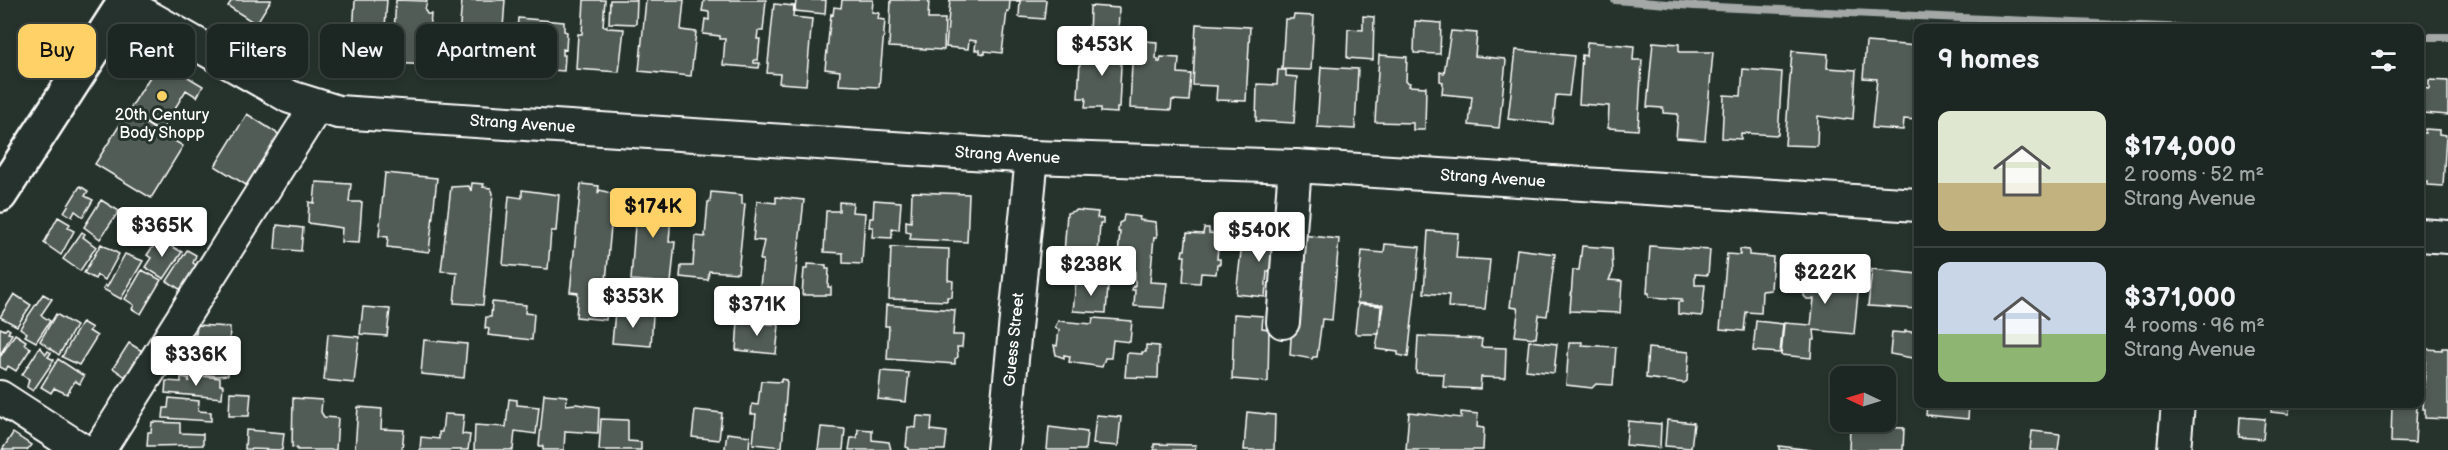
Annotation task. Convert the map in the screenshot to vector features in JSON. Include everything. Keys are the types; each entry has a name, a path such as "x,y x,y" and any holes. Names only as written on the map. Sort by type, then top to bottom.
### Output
{"main road":[{"path":"0,195 125,2"}],"street":[{"name":"Strang Avenue","path":"125,2 290,97 338,112 1032,157 1295,166 1914,206"},
{"path":"99,450 316,107"},
{"name":"Guess Street","path":"1003,450 1032,157"},
{"path":"1283,322 1295,166"},
{"path":"2424,235 2448,237"},
{"path":"0,397 82,450"},
{"path":"2174,450 2178,408"}],"building":[{"path":"232,0 271,0 256,24 228,6"},
{"path":"355,0 387,0 385,24 354,24"},
{"path":"396,0 427,1 425,10 427,14 431,14 430,24 416,24 416,64 404,64 404,24 394,24"},
{"path":"462,0 505,0 503,24 460,24"},
{"path":"584,0 605,0 603,26 624,29 619,72 576,69 578,34 582,34"},
{"path":"610,0 637,0 636,24 609,23"},
{"path":"646,0 684,0 681,30 696,32 691,76 639,71"},
{"path":"704,0 766,0 763,31 758,31 757,39 760,39 758,60 754,60 754,63 760,63 759,68 723,65 725,39 720,39 720,36 703,34 705,19 709,20 709,12 702,11"},
{"path":"796,0 826,0 825,14 795,11"},
{"path":"842,0 873,0 872,12 879,13 878,19 885,20 879,87 839,85 840,71 825,69 831,14 833,15 834,7 841,8"},
{"path":"891,0 929,0 928,19 945,19 944,50 889,47"},
{"path":"950,0 1046,0 1044,19 1019,17 1020,1 1010,1 1002,53 985,51 985,54 980,53 980,50 975,50 976,41 969,40 968,49 946,47"},
{"path":"774,4 794,6 793,17 812,19 806,85 779,83 780,74 767,73"},
{"path":"1090,6 1119,8 1118,39 1089,37"},
{"path":"1294,15 1314,16 1311,70 1282,69 1285,19 1293,19"},
{"path":"1363,16 1374,17 1373,60 1347,58 1348,29 1363,30"},
{"path":"518,18 564,22 564,31 567,32 566,50 563,49 564,71 557,70 557,24 518,24"},
{"path":"1415,21 1441,23 1440,54 1414,53"},
{"path":"1196,24 1250,27 1246,101 1216,100 1217,86 1193,85"},
{"path":"1451,31 1477,33 1475,56 1505,59 1506,61 1499,128 1469,125 1472,97 1442,94 1443,82 1440,81 1440,72 1444,73"},
{"path":"1133,40 1157,42 1156,59 1158,62 1161,57 1179,58 1178,73 1191,74 1189,101 1172,100 1171,110 1130,108"},
{"path":"1089,42 1122,43 1117,113 1101,112 1101,108 1085,108 1086,98 1078,98 1080,61 1088,62"},
{"path":"1587,42 1634,46 1633,60 1642,60 1638,130 1608,128 1609,106 1579,104 1582,55 1586,56"},
{"path":"1653,42 1679,44 1679,52 1713,52 1705,140 1676,138 1678,114 1663,113 1663,108 1647,107"},
{"path":"1866,42 1914,46 1914,120 1904,119 1903,130 1872,128 1877,79 1863,78"},
{"path":"1516,50 1574,56 1569,96 1556,95 1553,124 1508,119"},
{"path":"1792,51 1828,54 1827,68 1856,70 1853,119 1818,116 1817,146 1785,145"},
{"path":"1379,55 1407,57 1406,82 1410,83 1409,86 1426,87 1425,130 1413,130 1413,123 1375,122"},
{"path":"1321,67 1358,69 1355,129 1317,127"},
{"path":"1743,69 1782,72 1778,135 1741,133 1741,139 1722,138 1724,95 1741,96"},
{"path":"1278,70 1286,70 1286,76 1297,77 1294,123 1256,121 1257,84 1277,85"},
{"path":"149,78 190,78 203,86 197,97 186,90 160,133 128,112"},
{"path":"2429,80 2448,81 2448,115 2424,113 2424,88 2429,89"},
{"path":"128,112 183,146 151,198 95,164"},
{"path":"247,114 283,137 251,188 215,166"},
{"path":"2425,129 2439,130 2439,134 2446,135 2443,186 2428,185 2428,182 2424,182"},
{"path":"385,173 437,178 429,252 387,247 388,237 379,236"},
{"path":"316,182 351,184 349,202 362,202 359,243 341,242 342,228 308,223 309,202 314,203"},
{"path":"472,183 484,184 483,187 491,188 493,193 483,305 454,303 457,272 441,271 451,187 469,186 471,191"},
{"path":"581,184 599,186 598,193 600,190 614,194 606,281 610,281 606,320 576,317 578,293 570,292"},
{"path":"80,186 88,191 85,196 93,200 83,217 75,211 72,217 64,212"},
{"path":"522,190 559,195 556,231 551,231 548,269 503,265 509,196 522,198"},
{"path":"640,190 670,193 669,200 672,201 669,242 675,242 671,283 631,280 637,198 639,198"},
{"path":"711,192 742,195 742,204 745,204 738,273 709,271 708,280 680,277 681,266 693,266 695,236 705,237"},
{"path":"912,192 969,194 967,242 910,239 911,233 906,232 906,221 911,222"},
{"path":"776,197 804,200 793,298 759,295 763,260 760,260 764,241 753,240 757,201 776,203"},
{"path":"101,200 119,211 100,239 84,227"},
{"path":"874,200 901,202 899,230 892,229 892,238 872,237 873,227 869,227 870,218 873,218"},
{"path":"839,202 853,203 852,212 865,213 862,264 843,263 843,253 824,252 826,211 839,211"},
{"path":"1077,210 1098,212 1097,218 1103,219 1103,223 1100,223 1098,255 1079,253 1081,258 1079,258 1078,268 1063,267 1067,213"},
{"path":"1124,215 1156,222 1157,237 1154,237 1150,282 1167,283 1164,308 1134,306 1135,290 1132,290 1133,286 1135,287 1135,270 1125,269 1126,258 1118,257 1119,223 1123,221"},
{"path":"58,217 70,224 68,228 74,231 61,255 44,243"},
{"path":"277,225 303,228 301,251 275,249"},
{"path":"1204,228 1209,228 1209,233 1219,234 1217,259 1220,259 1220,264 1217,264 1216,274 1201,273 1200,283 1183,282 1185,256 1182,256 1187,233 1203,234"},
{"path":"1428,231 1458,233 1456,258 1490,260 1485,309 1448,307 1449,295 1424,293"},
{"path":"82,232 85,234 83,237 96,247 80,271 63,259"},
{"path":"1256,233 1285,236 1281,272 1267,271 1265,297 1236,294 1243,235 1256,236"},
{"path":"1301,235 1339,239 1332,320 1322,319 1317,357 1312,359 1290,355"},
{"path":"158,239 182,252 164,279 145,267 151,258 147,255"},
{"path":"101,244 119,254 105,280 97,275 95,279 84,273"},
{"path":"1385,244 1420,247 1408,357 1398,355 1398,352 1376,349 1383,305 1357,303 1362,251 1384,253"},
{"path":"1582,246 1612,248 1613,272 1609,280 1622,281 1620,313 1570,311 1573,270 1579,270"},
{"path":"1650,246 1710,250 1708,275 1695,274 1695,285 1705,285 1702,316 1678,314 1678,302 1682,302 1682,299 1649,297 1647,293"},
{"path":"891,247 949,249 948,280 953,281 952,297 947,297 947,301 889,299"},
{"path":"1517,249 1555,254 1547,316 1539,315 1536,338 1515,336 1518,313 1517,308 1510,307"},
{"path":"1740,249 1749,250 1749,255 1773,257 1771,290 1762,291 1761,313 1746,312 1744,331 1720,329 1727,254 1740,255"},
{"path":"187,250 196,255 193,263 199,267 184,292 167,281"},
{"path":"125,254 143,261 121,299 103,289 105,285 107,287"},
{"path":"1833,260 1861,263 1854,334 1814,330 1815,340 1812,340 1811,358 1781,355 1784,323 1811,325 1814,299 1807,299 1804,296 1807,261 1832,263"},
{"path":"807,264 826,265 826,269 829,269 828,287 831,287 831,295 802,295 804,269 807,269"},
{"path":"1872,269 1914,274 1914,309 1868,306"},
{"path":"142,270 161,280 141,314 132,309 134,305 125,299"},
{"path":"1090,280 1108,286 1106,313 1073,311 1076,282 1089,283"},
{"path":"14,294 31,305 17,326 0,317"},
{"path":"43,294 52,299 41,315 50,321 36,342 25,336 27,333 20,328"},
{"path":"492,302 526,305 525,313 534,314 532,340 488,335 489,329 485,328 486,317 491,317"},
{"path":"1358,304 1381,306 1379,334 1355,332"},
{"path":"886,305 955,310 953,335 963,335 962,347 957,347 958,357 955,359 955,364 887,359 889,326 885,326"},
{"path":"363,307 390,309 387,336 360,334"},
{"path":"615,312 653,315 651,346 612,343"},
{"path":"56,314 76,326 59,355 40,341"},
{"path":"1234,314 1263,316 1262,328 1269,329 1268,382 1232,379"},
{"path":"1093,318 1132,321 1130,342 1113,340 1111,358 1105,358 1102,367 1069,362 1070,356 1064,355 1064,358 1056,355 1054,345 1057,346 1059,330 1055,327 1058,321 1092,324"},
{"path":"738,321 779,325 776,354 736,350"},
{"path":"1756,321 1783,324 1780,353 1753,351"},
{"path":"82,322 92,328 89,331 97,336 79,365 62,357"},
{"path":"197,325 230,327 229,349 194,349 188,346 188,334 196,334"},
{"path":"0,328 5,330 7,328 10,330 8,333 12,334 0,355"},
{"path":"1905,331 1914,332 1914,358 1890,354 1892,332 1905,333"},
{"path":"15,334 26,341 24,344 31,348 16,371 8,366 6,370 0,367 0,357"},
{"path":"328,334 359,337 354,383 324,380"},
{"path":"1418,336 1482,339 1481,347 1506,348 1505,378 1481,377 1480,389 1443,387 1444,374 1416,373"},
{"path":"424,340 467,344 464,378 421,374"},
{"path":"1529,341 1557,344 1554,373 1526,370"},
{"path":"1582,342 1582,345 1616,347 1613,385 1596,384 1592,388 1566,385 1569,343"},
{"path":"129,343 147,354 130,380 113,368"},
{"path":"1146,345 1159,346 1158,378 1125,377 1127,353 1142,354 1146,352"},
{"path":"40,347 46,354 48,351 51,353 48,357 54,360 33,391 27,387 29,379 22,375"},
{"path":"1648,348 1689,352 1687,381 1684,383 1646,378"},
{"path":"2442,348 2448,348 2448,419 2425,418 2425,409 2423,409 2426,349 2442,350"},
{"path":"190,351 224,353 223,363 229,363 228,375 216,376 187,372 186,362 189,360"},
{"path":"58,359 84,376 80,384 75,381 67,394 54,388 51,393 41,387"},
{"path":"881,371 909,373 906,402 878,399"},
{"path":"190,375 220,378 220,385 223,385 222,398 165,393 166,381 181,382 181,377 188,378 189,382"},
{"path":"781,379 786,380 787,383 782,447 753,444 756,414 751,414 752,404 758,405 761,381 781,382"},
{"path":"230,392 251,393 249,416 229,416"},
{"path":"544,394 567,396 566,405 599,407 598,433 565,431 564,450 543,450 543,446 539,446"},
{"path":"169,398 199,401 198,411 211,412 211,421 163,418 164,408 168,408"},
{"path":"293,398 322,400 321,412 324,417 338,418 336,450 297,450 292,447"},
{"path":"509,399 517,400 517,405 539,407 536,434 515,431 513,450 474,450 475,425 506,427"},
{"path":"358,407 382,409 381,429 404,430 402,450 355,450"},
{"path":"1927,408 1969,408 1968,419 1926,415"},
{"path":"2272,408 2290,408 2289,414 2271,412"},
{"path":"2392,408 2417,408 2415,443 2391,442"},
{"path":"695,410 722,413 719,440 692,437"},
{"path":"1247,412 1275,415 1274,450 1244,450"},
{"path":"1409,412 1461,418 1461,412 1478,414 1477,427 1484,428 1483,450 1406,450"},
{"path":"444,414 464,415 462,434 470,435 468,450 420,450 421,437 439,439"},
{"path":"1096,415 1121,417 1118,446 1093,444"},
{"path":"917,416 932,417 931,430 947,432 945,450 909,450 906,447 908,427 916,428"},
{"path":"2240,417 2265,419 2263,439 2239,437"},
{"path":"601,419 628,420 628,441 641,442 641,450 599,450"},
{"path":"1667,420 1694,423 1691,448 1665,446"},
{"path":"1628,421 1661,424 1660,447 1626,445"},
{"path":"152,422 180,423 180,433 203,434 203,445 147,446 148,432 151,432"},
{"path":"821,427 845,429 843,450 818,450"},
{"path":"1049,427 1087,432 1085,450 1047,450"},
{"path":"1896,428 1904,428 1903,450 1849,450 1850,432 1896,432"},
{"path":"858,429 872,430 872,440 889,442 891,450 849,450 851,438 857,438"},
{"path":"246,430 284,433 282,450 245,449"},
{"path":"2032,431 2060,434 2058,450 2030,450"},
{"path":"13,433 31,445 27,450 2,450"},
{"path":"727,433 750,436 749,449 757,450 727,450 725,448"},
{"path":"1154,444 1196,445 1195,450 1154,450"},
{"path":"1779,446 1812,450 1779,450"}],"waterway":[{"path":"1615,0 1694,6 2098,24"},
{"path":"2424,37 2448,37"}],"place":[{"name":"20th Century Body Shopp","path":"162,96"}]}
